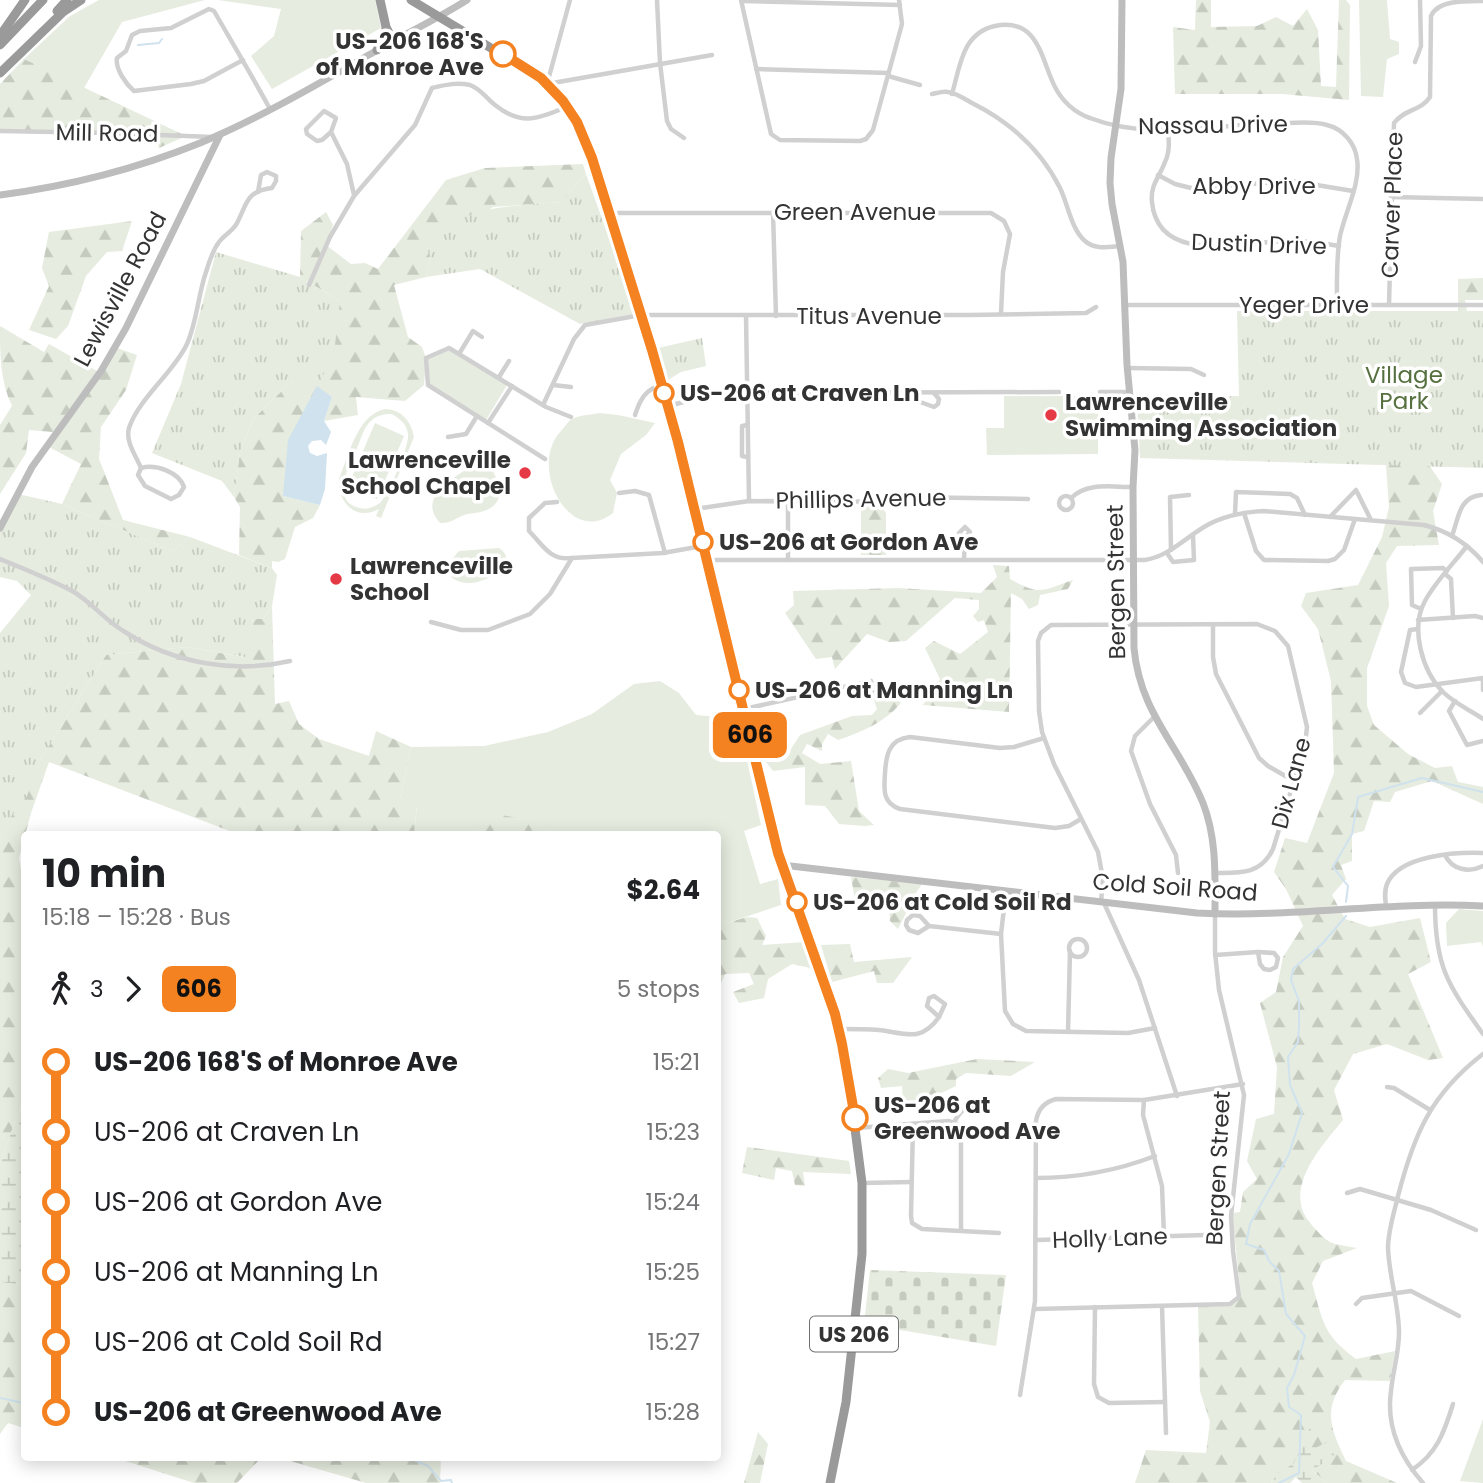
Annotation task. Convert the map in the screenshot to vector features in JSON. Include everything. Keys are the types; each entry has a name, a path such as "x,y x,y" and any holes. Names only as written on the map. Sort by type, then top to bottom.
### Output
{"highway":[{"path":"0,36 26,0"},
{"path":"0,45 43,0"},
{"path":"0,72 67,0"},
{"path":"0,72 63,12 81,0"},
{"path":"380,0 386,27 393,41"},
{"name":"US 206","path":"402,0 439,17"},
{"name":"US 206","path":"411,0 513,60 547,84 567,106 590,153 668,406 782,864 839,1029 856,1128 862,1183 862,1254 846,1402 830,1483"},
{"path":"377,50 384,38 386,27"}],"street":[{"path":"0,195 124,170 216,136 467,0"},
{"path":"570,0 547,84 712,55"},
{"path":"657,0 660,64 667,121 671,129 684,138"},
{"path":"1415,62 1421,46 1420,0"},
{"path":"741,1 900,2 902,24 872,133 866,139 780,140 773,137 769,131 741,1"},
{"name":"Bergen Street","path":"1121,1 1121,89 1110,183 1121,246 1135,450 1133,648 1138,674 1154,717 1201,799 1213,837 1215,955 1222,1006 1243,1084 1243,1116 1233,1181 1231,1216 1239,1293 1237,1300 1230,1304 1163,1306"},
{"name":"Carver Place","path":"1390,305 1394,122 1399,116 1424,105 1431,92 1432,12 1437,5 1445,2 1483,1"},
{"path":"243,60 191,85 134,91 128,86 116,64 117,58 126,51 132,35 140,31 171,28 209,9 214,11 243,60 270,109"},
{"name":"Nassau Drive","path":"952,94 963,55 971,40 993,27 1012,27 1030,35 1039,45 1055,87 1071,107 1092,119 1117,125 1168,130 1264,123 1329,125 1347,137 1356,155 1358,169 1339,246 1337,305"},
{"path":"756,69 888,74 920,85"},
{"path":"309,285 330,237 354,196 415,125 432,88 456,83 472,86 512,116 531,119 544,118 567,106"},
{"path":"932,94 946,91 996,117 1016,131 1035,150 1057,182 1083,240 1097,247 1121,246"},
{"path":"331,132 317,141 307,134 306,129 324,111 336,118 331,132 347,164 354,196"},
{"name":"Dustin Drive","path":"1168,130 1168,154 1152,192 1153,211 1164,229 1182,242 1204,247 1303,241 1339,246"},
{"name":"Mill Road","path":"0,131 216,136"},
{"name":"Lewisville Road","path":"0,528 32,467 101,371 120,339 216,136"},
{"path":"141,468 146,466 175,473 182,480 184,487 179,495 171,499 145,486 138,475 141,468 128,440 129,428 186,345 206,272 220,241 234,228 251,196 272,188 276,176 267,172 261,175 258,192"},
{"name":"Abby Drive","path":"1158,175 1175,184 1191,188 1292,181 1353,191"},
{"path":"1391,197 1483,199"},
{"name":"Green Avenue","path":"609,212 996,214 1004,221 1010,233 1003,272 1001,314"},
{"path":"773,212 776,316"},
{"name":"Yeger Drive","path":"1126,305 1483,305"},
{"name":"Titus Avenue","path":"553,385 574,338 584,325 641,315 1086,313 1096,307"},
{"path":"746,316 749,501"},
{"path":"459,354 473,331 482,337"},
{"path":"545,459 428,385 426,358 449,348 543,405 571,417"},
{"path":"499,377 509,360"},
{"path":"1128,368 1191,369 1204,375"},
{"path":"543,405 553,385 570,387"},
{"path":"635,415 640,399 650,389 662,385"},
{"path":"488,424 512,386"},
{"path":"668,406 705,396 746,393 1059,392"},
{"path":"1100,392 1130,392"},
{"path":"897,393 931,407 939,402 939,397 934,393"},
{"path":"448,437 466,434 477,416"},
{"path":"1071,498 1088,487 1133,487"},
{"path":"1330,517 1356,490 1371,521"},
{"path":"620,493 635,491 649,495 664,553"},
{"path":"1235,514 1236,492 1293,495 1306,515"},
{"path":"1189,495 1170,497 1169,552 1173,562 1194,560 1193,535"},
{"path":"1452,536 1466,500 1481,495"},
{"name":"Phillips Avenue","path":"695,509 749,501 853,502 904,497 1028,499"},
{"path":"788,501 788,559"},
{"path":"556,502 545,503 529,518 529,531 553,557 560,560 664,553 704,545"},
{"path":"707,560 1153,559 1169,552 1215,522 1235,514 1264,511 1424,526 1452,536 1468,546 1483,562"},
{"path":"1244,513 1256,551 1268,561 1335,559 1345,550 1355,519"},
{"path":"964,560 965,538"},
{"path":"1468,546 1428,596 1421,609 1418,629 1424,656 1435,682 1455,701 1482,716"},
{"path":"431,622 461,630 488,630 530,614 550,593 572,558"},
{"path":"0,559 75,593 123,631 175,654 216,666 269,666 290,661"},
{"path":"1421,609 1412,605 1411,569 1443,568 1451,579 1453,618"},
{"path":"1418,620 1475,615 1483,618"},
{"path":"1213,624 1213,657 1219,680 1259,758 1294,781"},
{"name":"Dix Lane","path":"1044,738 1038,711 1038,641 1047,626 1264,625 1280,635 1288,646 1305,713 1305,745 1273,849 1267,859 1248,872 1215,873"},
{"path":"1418,629 1410,629 1401,676 1405,683 1412,686 1483,678 1483,690"},
{"path":"743,709 872,681"},
{"path":"1420,713 1442,691"},
{"path":"1455,701 1449,711 1467,745 1483,741"},
{"path":"1154,717 1135,736 1131,751 1150,804 1176,855 1178,873"},
{"path":"1081,819 1069,826 1055,828 892,806 884,795 887,753 900,739 910,737 1006,748 1044,738 1100,860 1103,879 1102,903 1132,961 1177,1096"},
{"path":"1386,906 1387,884 1401,868 1414,861 1445,855 1483,853"},
{"path":"1445,855 1450,863 1464,870 1483,866"},
{"name":"Cold Soil Road","path":"782,864 1215,914 1435,904 1483,906"},
{"path":"1006,891 1001,934 1005,1011 1010,1021 1026,1031 1128,1033 1155,1028"},
{"path":"1435,904 1436,947 1442,968 1456,997 1483,1034"},
{"path":"929,926 920,916 913,915 906,925 914,933 929,926 1001,934"},
{"path":"1068,1032 1070,951 1071,942 1076,939 1083,940 1087,947 1080,957 1074,956 1070,951"},
{"path":"1215,955 1258,952 1274,953 1278,961 1276,967 1264,969 1260,964 1258,952"},
{"path":"839,1029 915,1035 930,1029 939,1017 945,1004 939,998 931,997 927,1000 927,1006 939,1017"},
{"path":"1423,1483 1412,1471 1398,1445 1390,1414 1390,1394 1399,1339 1389,1241 1412,1146 1430,1110 1450,1083 1483,1054"},
{"path":"1020,1395 1035,1309 1036,1118 1040,1110 1046,1103 1056,1099 1144,1100 1243,1084"},
{"path":"1387,1087 1394,1088 1430,1110"},
{"path":"1144,1100 1143,1115 1162,1186 1164,1236"},
{"path":"954,1122 968,1105 985,1103"},
{"path":"856,1128 954,1122"},
{"path":"954,1122 961,1131 961,1229"},
{"path":"913,1124 911,1218 916,1227 999,1233"},
{"path":"1036,1178 1094,1174 1155,1156"},
{"path":"862,1183 911,1182"},
{"path":"1347,1193 1360,1189 1431,1210 1476,1230"},
{"name":"Bergen Street","path":"1182,1235 1206,1235"},
{"name":"Holly Lane","path":"1037,1240 1182,1235"},
{"path":"1356,1304 1362,1298 1395,1292 1416,1292 1459,1315"},
{"path":"1035,1309 1163,1306 1166,1433"},
{"path":"1095,1307 1094,1384 1098,1396 1109,1403 1165,1402"},
{"path":"1412,1471 1431,1455 1440,1442 1453,1405"}],"green space":[{"path":"99,0 205,0 122,22 84,88 24,59 70,16"},
{"path":"218,0 375,0 381,28 272,89 251,56 274,36 281,9"},
{"path":"1196,0 1211,0 1211,27 1257,26 1276,17 1293,26 1307,9 1318,30 1321,86 1336,87 1339,0 1346,0 1350,5 1349,100 1282,94 1175,94 1173,27 1195,30"},
{"path":"1359,0 1387,0 1390,39 1399,42 1399,54 1387,59 1383,97 1361,96"},
{"path":"24,59 186,136 159,148 155,133 0,130 0,84"},
{"path":"583,164 586,174 561,202 493,207 430,256 426,277 394,285 408,337 422,347 426,358 424,385 405,401 356,397 358,415 324,421 332,397 317,387 283,496 320,505 313,518 295,527 285,559 272,561 272,568 239,555 240,507 234,497 240,452 254,418 293,380 340,301 300,277 301,231 326,212 333,225 326,245 351,264 365,263 378,269 446,180 485,168"},
{"path":"586,174 636,314 580,324 480,269 426,277 430,256 424,240 440,229 456,220 489,210 561,202"},
{"path":"132,221 122,251 107,252 86,276 68,326 56,339 29,330 49,286 42,268 49,232"},
{"path":"216,252 300,277 340,301 334,354 320,381 293,380 254,418 240,452 234,497 222,481 152,453 181,384"},
{"path":"1483,278 1483,300 1465,300 1468,317 1429,465 1442,484 1433,511 1439,545 1397,546 1386,563 1389,606 1367,668 1367,706 1374,725 1408,754 1435,768 1452,766 1458,782 1483,787 1483,804 1432,781 1395,792 1390,802 1374,801 1364,831 1352,834 1352,861 1341,865 1346,879 1332,895 1345,919 1370,927 1420,918 1431,962 1408,974 1443,1058 1428,1060 1387,1044 1353,1054 1334,1090 1343,1120 1315,1156 1302,1183 1300,1197 1303,1211 1326,1240 1357,1248 1323,1261 1312,1283 1325,1326 1336,1342 1356,1359 1395,1351 1390,1381 1345,1380 1333,1401 1331,1411 1336,1439 1346,1461 1397,1483 1327,1483 1312,1470 1334,1455 1291,1466 1271,1483 1135,1483 1146,1450 1206,1453 1210,1422 1200,1391 1198,1305 1234,1304 1241,1297 1232,1213 1240,1212 1243,1192 1257,1179 1247,1161 1256,1119 1274,1114 1277,1067 1260,1003 1276,992 1283,957 1303,926 1286,889 1274,872 1285,838 1307,843 1334,773 1331,681 1318,629 1301,606 1306,593 1358,585 1382,537 1389,507 1386,465 1458,311 1458,279"},
{"name":"Village Park","path":"1237,311 1483,311 1483,468 1140,458 1137,399 1239,396"},
{"path":"0,326 44,352 49,344 97,371 53,432 29,430 26,453 0,494 0,425 12,406 3,377"},
{"path":"702,338 706,366 681,372 666,381 658,348"},
{"path":"117,348 137,355 126,390 101,427 99,459 123,520 190,537 172,551 62,504 81,464 47,446"},
{"path":"449,350 507,385 486,420 430,384 428,359"},
{"name":"Lawrenceville Swimming Association","path":"1004,396 1098,396 1098,454 987,455 986,428 1004,428"},
{"path":"385,409 401,414 411,426 414,437 381,518 376,516 379,509 363,513 350,508 339,487 339,479 355,437 367,419","holes":["392,414 403,422 408,440 402,459 380,503 363,509 345,498 344,482 369,423 381,415"]},
{"path":"599,413 655,423 646,435 621,454 610,480 617,493 613,513 597,521 582,520 569,512 558,499 551,482 549,464 552,446 569,421"},
{"path":"375,423 404,436 377,499 348,486"},
{"path":"480,461 489,464 496,477 499,490 497,502 484,511 440,523 433,513 436,495 452,479"},
{"path":"18,494 62,504 172,551 190,537 272,568 277,575 272,606 263,619 253,619 245,657 186,647 106,655 41,758 27,796 0,831 0,633 31,595 17,581 0,577 0,532"},
{"path":"878,503 886,513 886,555 861,555 861,505"},
{"path":"499,548 506,556 507,568 473,583 452,578 448,564 459,551"},
{"path":"993,565 1009,566 1010,579 1035,590 1073,580 1068,589 1040,595 1038,605 1029,609 1022,599 1011,593 1009,712 923,705 940,679 925,648 934,641 960,654 988,632 984,620 978,622 973,616 979,609 979,600 955,598 906,641 889,642 867,634 835,669 832,657 816,659 785,613 794,605 793,591 898,588 981,593 997,577"},
{"path":"272,606 275,704 289,701 299,724 319,739 369,756 376,731 411,747 400,798 417,805 414,831 230,831 49,762 26,831 21,831 21,1109 0,1165 0,831 26,796 41,758 106,655 186,647 244,657 253,619 263,619"},
{"path":"878,680 885,693 901,703 895,710 872,726 847,737 838,740 828,734 822,744 822,751 807,744 802,753 820,764 851,761 859,811 874,825 839,824 825,806 805,805 805,767 773,771 766,762 787,755 800,735 852,716 872,715 877,709 874,700 865,700 861,693 852,693 851,686"},
{"path":"660,681 679,693 696,715 728,718 739,723 761,825 744,831 760,884 778,879 781,905 727,923 721,919 721,831 551,831 535,821 484,813 486,825 478,831 414,831 417,806 400,798 411,747 484,746 548,732 592,714 634,684"},
{"path":"484,812 536,821 552,831 478,831 485,825"},
{"path":"851,877 922,884 913,897 918,911 907,911 898,929 890,921 889,904 875,898 855,900"},
{"path":"1459,909 1483,911 1483,946 1481,942 1447,946 1446,923"},
{"path":"747,917 757,918 766,936 762,945 805,942 815,969 792,964 768,979 764,998 739,1003 733,992 754,984 749,973 725,974 721,983 721,919 727,923"},
{"path":"850,944 854,962 912,957 893,983 877,983 874,971 832,982 821,945"},
{"path":"977,1059 1035,1062 1011,1076 966,1073 956,1079 956,1086 922,1102 903,1101 902,1086 881,1088 878,1078 888,1069 908,1073"},
{"path":"21,1109 21,1285 0,1282 0,1165"},
{"path":"747,1147 849,1161 851,1174 803,1172 805,1186 795,1185 792,1171 776,1168 774,1180 742,1173"},
{"path":"870,1270 1006,1275 996,1346 864,1324"},
{"path":"0,1282 21,1285 21,1427 8,1423 0,1434"},
{"path":"1483,1419 1483,1483 1460,1481"},
{"path":"1310,1427 1319,1434 1306,1454 1326,1442 1335,1456 1312,1470 1327,1483 1302,1483 1296,1477 1290,1483 1271,1483 1277,1474 1294,1463"},
{"path":"758,1432 768,1444 760,1483 744,1483"},
{"path":"125,1461 258,1461 237,1483 194,1483"},
{"path":"290,1461 441,1461 440,1483 366,1483"}],"water":[{"path":"317,386 332,397 324,421 331,432 326,445 321,440 312,441 308,446 310,453 317,456 327,453 325,489 320,505 283,496 288,440"}],"waterway":[{"path":"138,45 159,43 162,39"},
{"path":"1346,902 1348,886 1333,867 1352,834 1358,797 1422,778 1483,792"},
{"path":"1279,1483 1299,1473 1301,1415 1289,1407 1287,1388 1294,1375 1305,1336 1286,1314 1279,1271 1269,1261 1264,1250 1246,1244 1250,1224 1289,1154 1302,1113 1290,1085 1288,1057 1298,1042 1299,1026 1299,1001 1291,980 1293,969 1322,944 1346,916"},
{"path":"0,1398 21,1402"},
{"path":"417,1461 428,1466 441,1481 451,1480 452,1483"}],"bus line":[{"name":"606","path":"503,54 541,78 563,101 577,122 592,158 678,442 778,853 835,1014 855,1118"}],"place":[{"name":"US-206 168'S of Monroe Ave","path":"503,54"},
{"name":"US-206 at Craven Ln","path":"664,393"},
{"name":"Lawrenceville Swimming Association","path":"1051,415"},
{"name":"Lawrenceville School Chapel","path":"525,473"},
{"name":"US-206 at Gordon Ave","path":"703,542"},
{"name":"Lawrenceville School","path":"336,579"},
{"name":"US-206 at Manning Ln","path":"739,690"},
{"name":"US-206 at Cold Soil Rd","path":"797,902"},
{"name":"US-206 at Greenwood Ave","path":"855,1118"}]}
